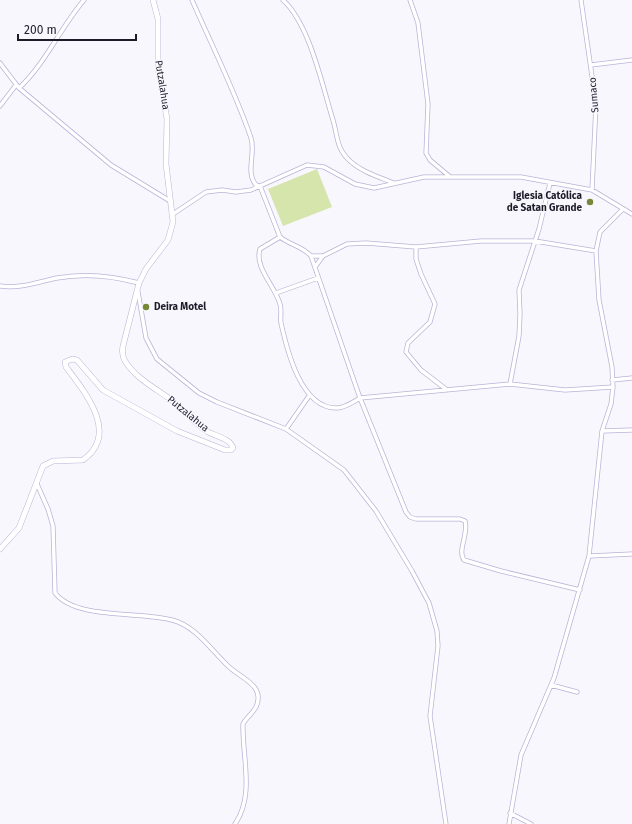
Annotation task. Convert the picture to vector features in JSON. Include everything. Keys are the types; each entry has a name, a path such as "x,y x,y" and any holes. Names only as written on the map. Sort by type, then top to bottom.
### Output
{"street":[{"path":"19,88 41,63 68,21 84,0"},
{"name":"Putzalahua","path":"0,550 19,528 45,464 53,461 83,460 94,450 98,440 99,419 66,367 65,362 72,359 77,360 103,390 177,431 225,450 233,449 230,443 206,430 173,401 148,384 125,361 122,354 139,283 146,269 168,240 173,214 166,164 167,119 158,67 158,19 153,0"},
{"path":"192,0 243,116 253,144 253,158 250,171 252,179 256,185 260,186 280,237 288,243 301,247 311,256 360,398 392,481 406,512 410,517 423,519 460,519 465,521 467,527 462,554 464,560 501,571 580,590"},
{"path":"284,0 297,16 314,59 334,126 338,145 350,161 358,168 394,183"},
{"path":"410,0 418,23 428,104 426,153 430,160 449,176"},
{"name":"Sumaco","path":"582,0 596,104 592,190"},
{"path":"591,65 632,60"},
{"path":"0,63 19,88 120,172 170,201"},
{"path":"0,106 16,85"},
{"path":"173,214 206,192 222,190 236,192 260,186 307,165 315,165 365,187 383,187 394,183 424,177 521,177 592,190 622,210 632,214"},
{"path":"510,384 519,336 519,290 535,241 550,183"},
{"path":"509,824 521,755 551,685 589,556 602,431 611,404 613,386 612,367 599,300 596,251 600,232 622,210"},
{"path":"280,237 260,249 258,255 259,262 276,293 281,306 281,320 296,374 309,396 331,408 340,408 360,398 510,384 565,390 613,386"},
{"path":"311,256 323,256 347,244 356,243 416,247 481,241 535,241 596,251"},
{"path":"416,247 416,258 421,274 435,304 430,322 408,343 406,352 420,370 448,390"},
{"path":"315,267 323,256"},
{"path":"0,286 24,286 79,275 107,277 139,283"},
{"path":"276,293 318,278"},
{"path":"138,292 146,338 157,359 199,393 217,402 286,429 324,455 352,478 376,511 429,603 437,631 438,646 430,716 446,824"},
{"path":"612,380 632,378"},
{"path":"286,429 309,396"},
{"path":"602,431 632,430"},
{"path":"36,483 53,526 55,593 61,600 93,611 172,620 189,627 203,639 232,670 254,685 258,700 255,708 246,718 244,724 247,791 245,803 235,824"},
{"path":"589,556 632,554"},
{"path":"551,685 577,692"},
{"path":"510,813 531,824"}],"green space":[{"path":"317,169 332,207 283,226 268,189"}],"place":[{"name":"Iglesia Católica de Satan Grande","path":"590,202"},
{"name":"Deira Motel","path":"146,307"}]}
